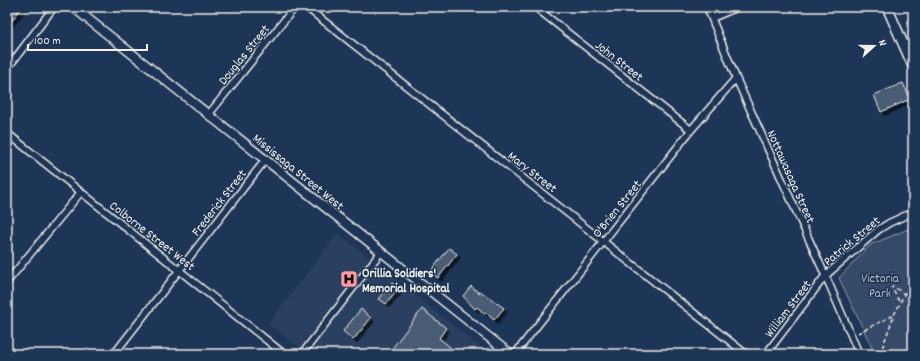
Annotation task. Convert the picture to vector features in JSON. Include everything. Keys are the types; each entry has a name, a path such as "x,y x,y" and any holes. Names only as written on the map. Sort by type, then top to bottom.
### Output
{"main road":[{"path":"887,7 913,66"}],"street":[{"path":"7,69 54,7"},
{"name":"Mississaga Street West","path":"73,7 510,354"},
{"name":"Douglas Street","path":"209,114 294,7"},
{"name":"Mary Street","path":"306,7 746,354"},
{"name":"John Street","path":"535,7 691,130"},
{"name":"Nottawasaga Street","path":"707,7 736,78 859,354"},
{"path":"712,18 738,7"},
{"name":"O'Brien Street","path":"515,354 691,130 736,78"},
{"name":"Colborne Street West","path":"7,133 284,354"},
{"name":"Frederick Street","path":"114,354 266,159"},
{"path":"7,282 81,192"},
{"name":"Patrick Street","path":"825,276 878,230 913,212"},
{"path":"302,354 381,252"},
{"name":"William Street","path":"766,354 825,276"}],"path":[{"path":"880,354 894,315 913,277"},
{"path":"900,302 892,288 893,286 904,294"},
{"path":"851,336 894,315"}],"shaded area":[{"name":"Orillia Soldiers' Memorial Hospital","path":"338,233 489,354 304,354 299,347 268,324"}],"green space":[{"name":"Victoria Park","path":"913,227 913,348 900,354 875,354 839,278 870,245"}],"building":[{"path":"7,7 22,7 7,27"},
{"path":"903,83 910,99 881,112 874,95"},
{"path":"449,248 457,254 438,278 430,272"},
{"path":"392,283 399,289 386,304 379,299"},
{"path":"471,286 479,293 480,291 504,308 494,320 477,307 475,309 463,296"},
{"path":"361,309 371,318 353,340 343,331"},
{"path":"422,309 446,328 439,338 451,348 446,354 388,354"}],"place":[{"name":"Orillia Soldiers' Memorial Hospital","path":"349,279"}]}
